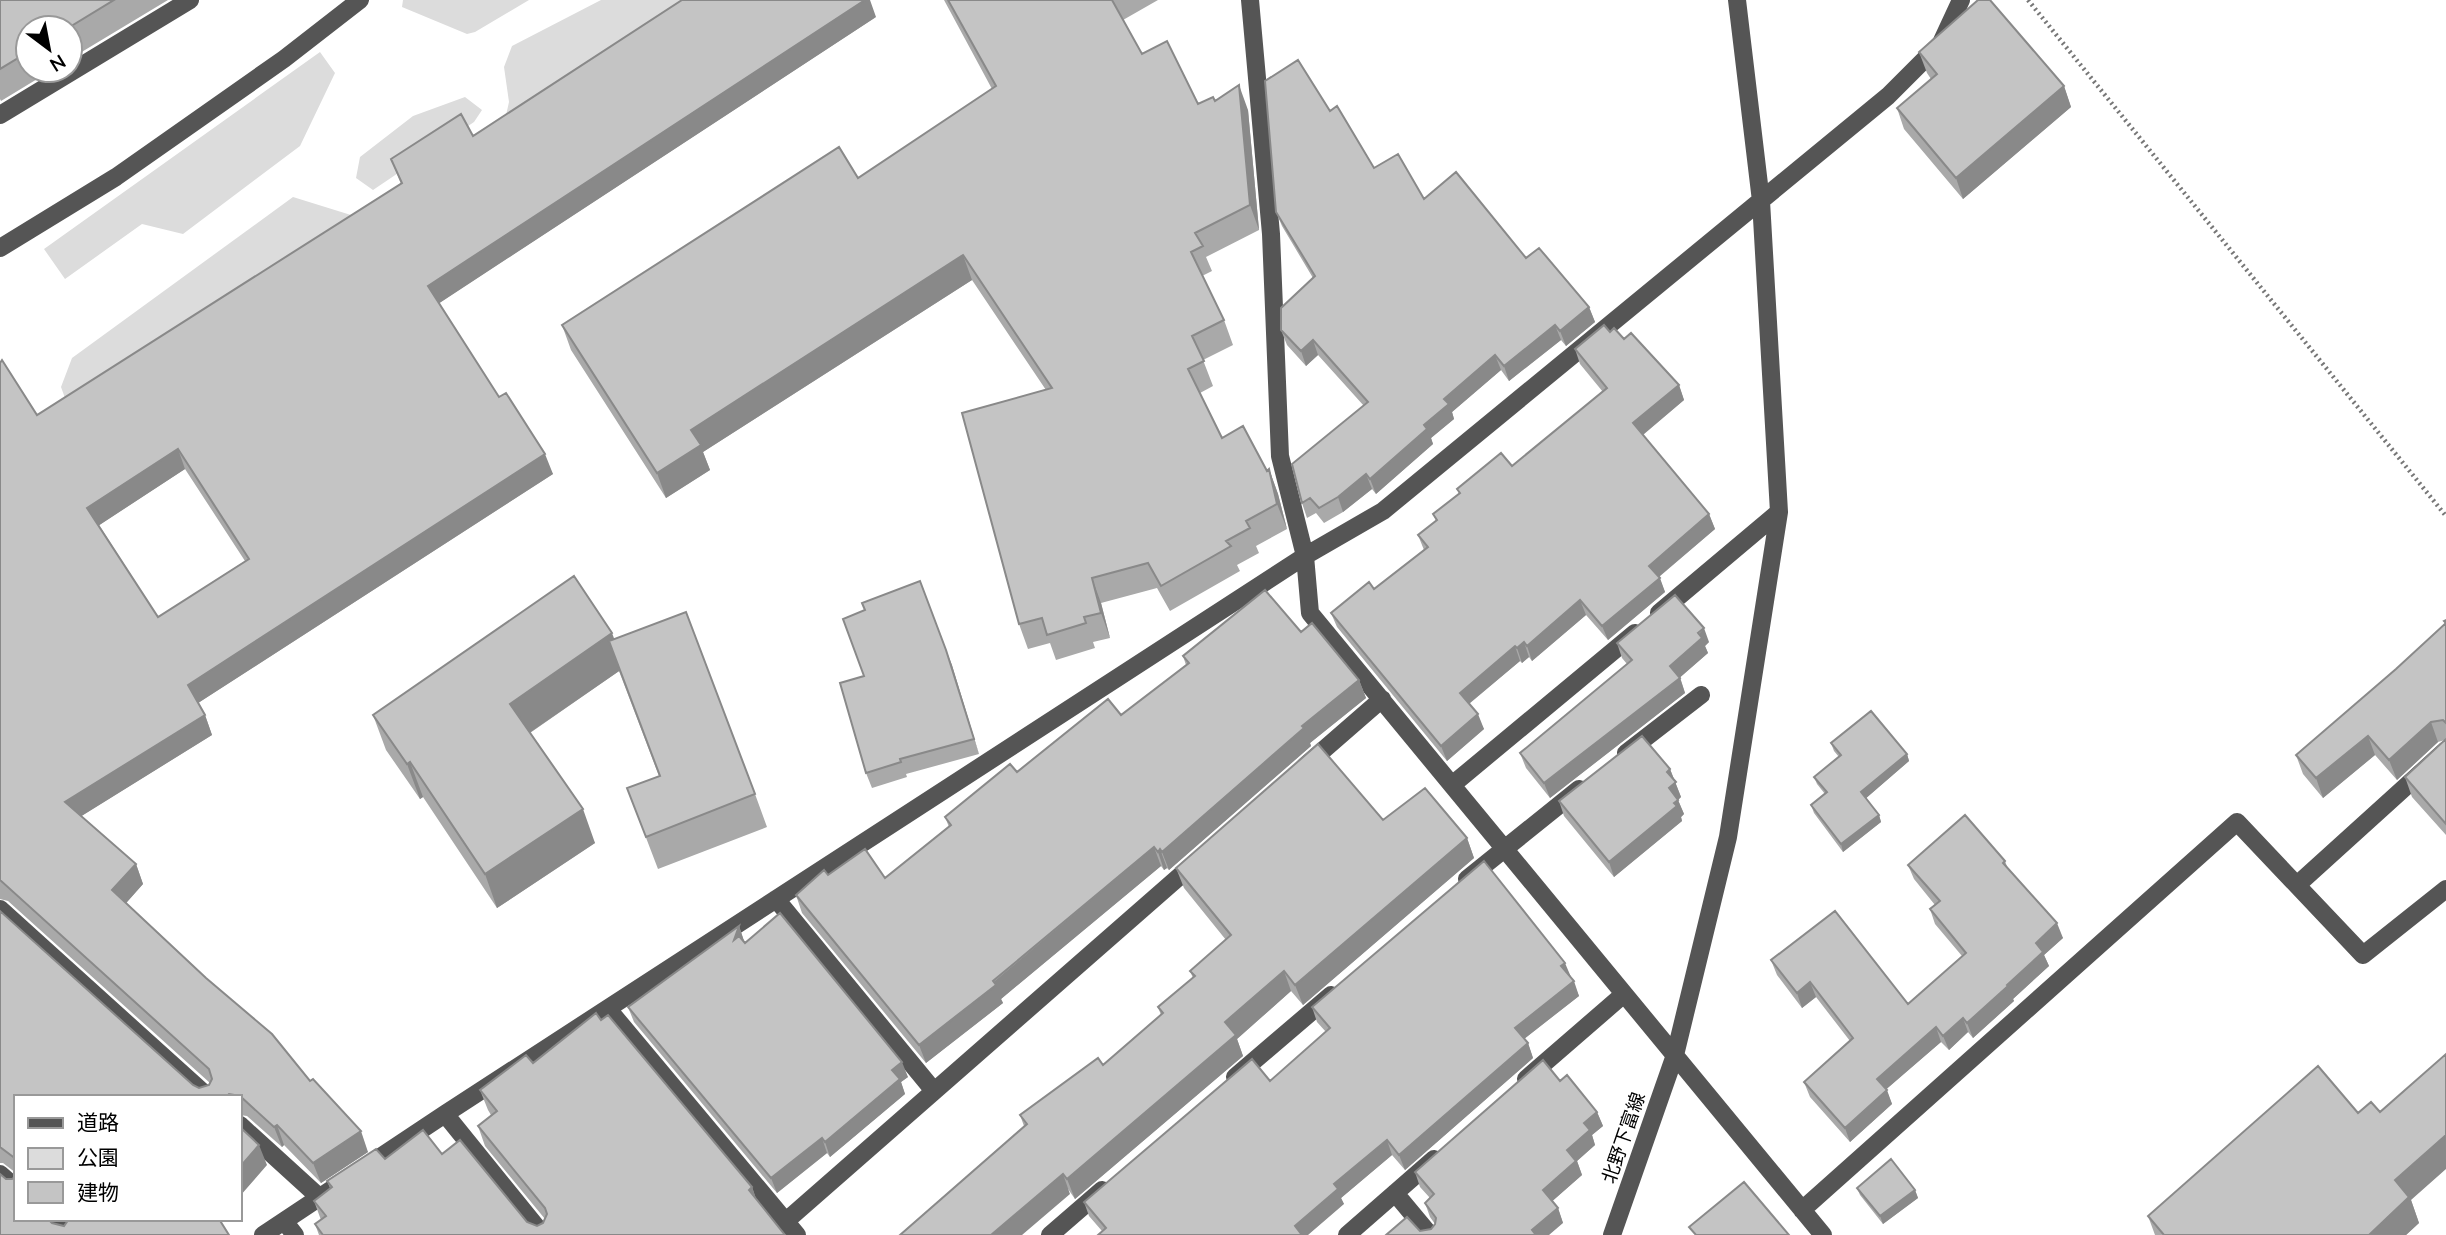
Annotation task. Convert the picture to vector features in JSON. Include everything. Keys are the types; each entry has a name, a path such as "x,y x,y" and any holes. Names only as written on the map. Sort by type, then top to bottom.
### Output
{"street":[{"path":"0,115 190,0"},
{"path":"0,248 116,177 284,59 360,0"},
{"path":"1250,0 1271,234 1280,456 1305,556 1310,613 1823,1235"},
{"name":"北野下富線","path":"1612,1235 1675,1055 1728,837 1779,512 1760,201 1737,0"},
{"path":"263,1235 289,1228 318,1196 1305,556 1383,511 1888,96 1941,43 1961,0"},
{"path":"1452,785 1779,512"},
{"path":"1613,763 1701,695"},
{"path":"1288,781 1382,699"},
{"path":"2297,885 2446,750"},
{"path":"1451,893 1591,780"},
{"path":"1802,1210 2237,822 2363,955 2446,889"},
{"path":"608,1009 792,1228 934,1091 1205,854"},
{"path":"776,900 934,1091"},
{"path":"0,909 206,1095"},
{"path":"1219,1091 1345,983"},
{"path":"1510,1093 1624,994"},
{"path":"445,1114 543,1235"},
{"path":"242,1127 318,1196"},
{"path":"1347,1235 1447,1147"},
{"path":"0,1174 14,1186"},
{"path":"1050,1235 1113,1181"},
{"path":"1395,1193 1430,1235"},
{"path":"52,1221 67,1235"}],"path":[{"path":"2028,0 2446,516"}],"green space":[{"path":"403,0 529,0 467,34 402,7"},
{"path":"601,0 711,0 502,133 509,102 504,67 512,46"},
{"path":"320,52 335,73 300,146 183,234 142,224 65,279 44,249"},
{"path":"465,97 482,110 474,122 373,190 356,178 360,157 413,116"},
{"path":"293,197 367,220 70,412 61,387 72,358"}],"building":[{"path":"0,0 114,0 84,18 84,14 14,14 14,60 0,69"},
{"path":"682,0 865,0 428,286 499,397 506,393 545,454 188,685 205,715 65,802 136,864 112,890 206,978 272,1034 310,1081 313,1079 361,1131 313,1163 277,1125 274,1127 242,1095 14,1095 14,1158 0,1147 0,911 193,1085 199,1088 209,1085 212,1079 209,1069 0,880 0,363 2,360 37,415 402,183 391,159 461,114 473,136","holes":["178,449 249,559 158,617 87,508"]},
{"path":"948,0 1112,0 1142,54 1167,41 1198,104 1213,97 1215,101 1239,85 1250,205 1195,233 1203,246 1191,252 1224,320 1192,336 1204,361 1188,369 1222,438 1243,426 1267,471 1269,469 1277,504 1246,521 1250,528 1226,541 1231,546 1161,586 1148,563 1092,578 1101,613 1084,617 1086,623 1047,635 1042,618 1019,624 962,413 1052,388 963,255 691,430 701,445 657,473 562,325 839,147 858,178 996,86"},
{"path":"1978,0 1990,0 2064,86 1956,178 1897,108 1937,74 1919,52"},
{"path":"1298,60 1330,111 1337,106 1374,168 1398,154 1424,199 1456,172 1526,258 1539,248 1589,307 1560,331 1555,325 1504,366 1495,355 1444,399 1449,404 1424,425 1427,429 1370,479 1366,474 1338,497 1319,508 1310,498 1302,503 1292,464 1368,402 1313,340 1301,351 1281,330 1281,308 1315,276 1276,212 1265,81"},
{"path":"1604,325 1610,332 1614,328 1624,339 1631,333 1679,385 1633,423 1709,514 1649,566 1660,578 1602,626 1580,600 1527,646 1524,642 1517,648 1515,646 1460,693 1478,714 1441,746 1331,613 1369,582 1374,589 1428,547 1418,535 1437,520 1433,514 1460,493 1457,489 1501,453 1512,466 1607,388 1575,349"},
{"path":"574,576 612,633 510,704 583,809 485,874 410,762 407,764 373,715"},
{"path":"920,581 946,650 974,739 900,759 901,762 866,773 840,683 864,676 843,619 865,610 862,603"},
{"path":"1265,590 1301,632 1312,623 1359,680 1302,726 1304,728 1162,852 1160,849 1158,852 1154,847 993,981 996,985 919,1045 796,895 824,870 828,875 865,849 885,878 951,825 945,817 1010,764 1017,772 1108,699 1121,715 1189,663 1183,656"},
{"path":"1675,595 1704,628 1698,633 1702,638 1670,666 1680,678 1544,783 1520,753 1632,660 1617,643"},
{"path":"686,612 755,794 646,837 627,788 660,776 609,641"},
{"path":"2446,623 2446,723 2443,720 2431,722 2389,760 2368,736 2316,778 2296,755"},
{"path":"1871,711 1907,754 1861,792 1879,815 1841,844 1811,805 1827,792 1814,777 1841,755 1831,743"},
{"path":"1642,736 1670,769 1667,772 1676,782 1669,788 1678,800 1674,803 1677,806 1609,862 1559,801"},
{"path":"2446,739 2446,824 2405,777"},
{"path":"1318,744 1383,820 1425,788 1467,838 1295,985 1284,971 1225,1022 1236,1035 1067,1179 1063,1174 991,1235 900,1235 1027,1124 1020,1115 1098,1058 1103,1065 1163,1013 1158,1007 1195,976 1190,971 1231,935 1176,868"},
{"path":"1965,815 2005,861 2003,863 2057,923 2036,943 2043,952 1967,1023 1963,1018 1943,1036 1936,1027 1877,1079 1887,1090 1845,1128 1804,1082 1853,1038 1810,982 1797,993 1771,960 1835,911 1908,1004 1966,953 1930,909 1940,901 1908,865"},
{"path":"1484,861 1565,963 1561,966 1574,981 1515,1028 1528,1043 1399,1155 1387,1140 1334,1184 1338,1189 1295,1226 1302,1235 1098,1235 1106,1228 1084,1202 1252,1059 1270,1081 1330,1028 1312,1007"},
{"path":"780,913 902,1062 892,1070 900,1079 825,1142 822,1138 771,1178 628,1007 739,926 734,940 739,936 745,943"},
{"path":"596,1013 601,1020 608,1015 752,1187 749,1190 785,1235 323,1235 315,1224 326,1216 314,1201 332,1187 327,1181 376,1149 385,1159 423,1130 442,1154 460,1140 527,1222 537,1226 543,1223 547,1214 545,1208 478,1126 497,1111 480,1090 526,1055 533,1063"},
{"path":"2446,1054 2446,1135 2395,1180 2409,1197 2369,1235 2164,1235 2148,1216 2318,1066 2358,1113 2371,1102 2380,1112"},
{"path":"1543,1060 1560,1081 1567,1075 1597,1112 1584,1123 1590,1130 1567,1150 1576,1161 1543,1190 1558,1208 1532,1230 1536,1235 1386,1235 1407,1217 1420,1231 1431,1229 1436,1218 1425,1203 1434,1194 1415,1172"},
{"path":"242,1129 259,1145 242,1165"},
{"path":"1891,1159 1915,1190 1880,1216 1857,1188"},
{"path":"0,1174 6,1179 14,1178 14,1221 50,1221 64,1226 68,1221 220,1221 229,1235 0,1235"},
{"path":"1744,1182 1789,1235 1696,1235 1689,1227"}]}
